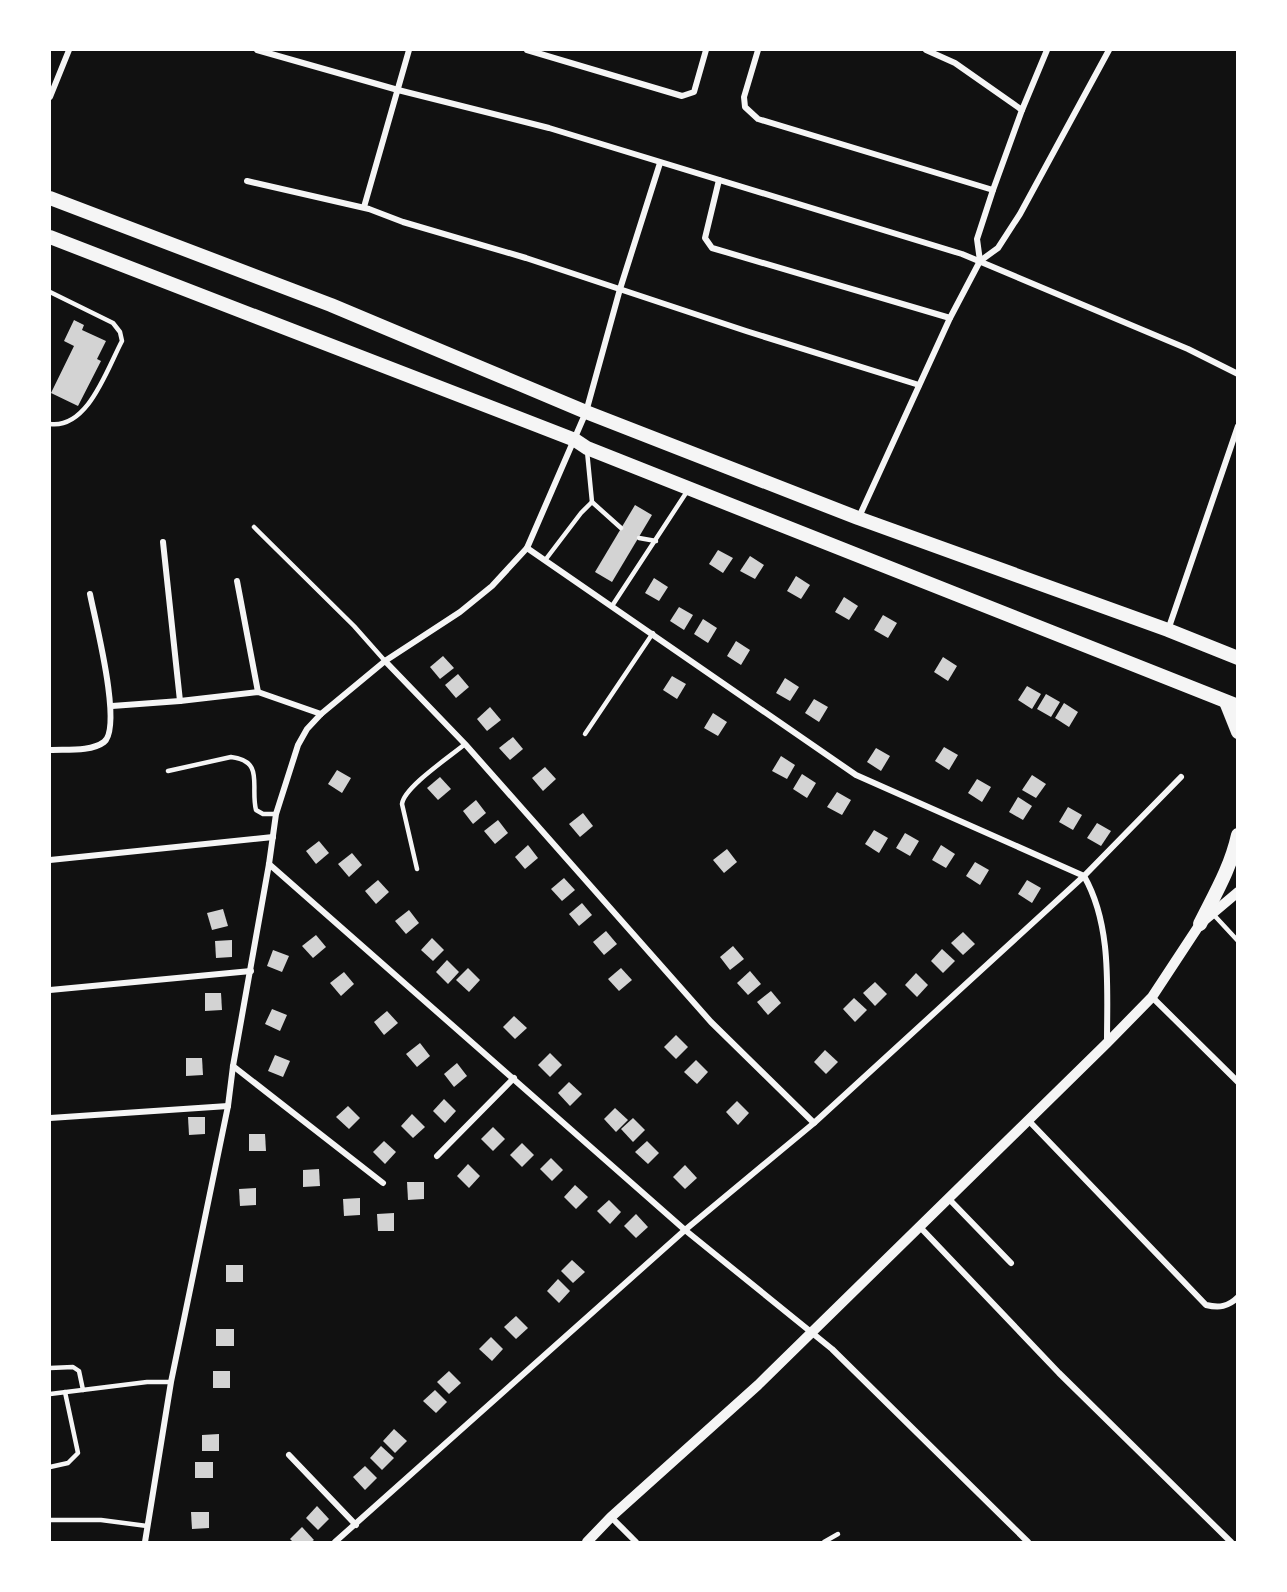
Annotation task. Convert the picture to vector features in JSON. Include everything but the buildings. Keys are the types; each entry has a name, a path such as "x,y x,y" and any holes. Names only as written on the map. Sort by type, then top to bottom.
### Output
{"main road":[{"path":"50,198 331,305 586,412 858,518 1168,630 1238,658"},
{"path":"50,237 581,444 1232,704 1238,732"},
{"path":"1200,924 1224,879 1233,857 1238,835"}],"street":[{"path":"50,97 69,50"},
{"path":"256,50 398,90 549,128 980,261 1188,349 1238,374"},
{"path":"364,207 409,50"},
{"path":"527,50 682,96 694,92 706,50"},
{"path":"758,50 744,97 745,107 758,119 993,190"},
{"path":"926,50 955,63 1022,110"},
{"path":"980,261 977,239 1022,110 1047,50"},
{"path":"858,518 950,318 980,261 998,248 1020,214 1109,50"},
{"path":"145,1542 171,1382 228,1106 233,1066 270,864 276,814 298,745 307,729 321,714 385,661 460,612 492,586 527,548 581,444 586,412 620,289 660,163"},
{"path":"719,180 705,238 712,248 950,318"},
{"path":"247,181 364,207 403,222 526,258 919,385"},
{"path":"1168,630 1238,426"},
{"path":"163,542 180,701"},
{"path":"527,548 856,775 1084,876 1096,898 1105,947 1107,1043"},
{"path":"237,581 258,692"},
{"path":"50,750 95,747 105,742 110,734 112,706 90,594"},
{"path":"385,661 465,744 711,1022 814,1123"},
{"path":"112,706 258,692 321,714"},
{"path":"335,1542 685,1230 814,1123 1084,876 1181,777"},
{"path":"50,860 273,837"},
{"path":"270,864 685,1230 847,1362 1028,1542"},
{"path":"587,1542 611,1517 758,1385 1029,1121 1152,997 1200,924 1238,892"},
{"path":"50,990 251,971"},
{"path":"1152,997 1238,1082"},
{"path":"233,1066 383,1183"},
{"path":"437,1155 514,1078"},
{"path":"50,1118 228,1106"},
{"path":"1029,1121 1206,1305 1219,1308 1238,1297"},
{"path":"948,1198 1011,1263"},
{"path":"919,1226 1059,1373 1231,1542"},
{"path":"289,1455 356,1525"},
{"path":"611,1517 636,1542"}],"lane":[{"path":"50,292 113,323 120,332 122,341 89,405 66,424 50,424"},
{"path":"581,444 592,502 621,528"},
{"path":"612,606 689,488"},
{"path":"546,560 592,502"},
{"path":"255,527 354,626 385,661"},
{"path":"639,538 656,541"},
{"path":"585,734 652,633"},
{"path":"417,869 402,799 413,787 465,744"},
{"path":"168,771 231,757 248,761 254,769 253,798 256,810 276,814"},
{"path":"1213,914 1238,941"},
{"path":"50,1368 73,1367 79,1371 83,1390"},
{"path":"50,1395 147,1382 171,1382"},
{"path":"50,1467 68,1463 78,1453 65,1392"},
{"path":"50,1521 101,1520 147,1526"},
{"path":"824,1542 838,1534"}]}
